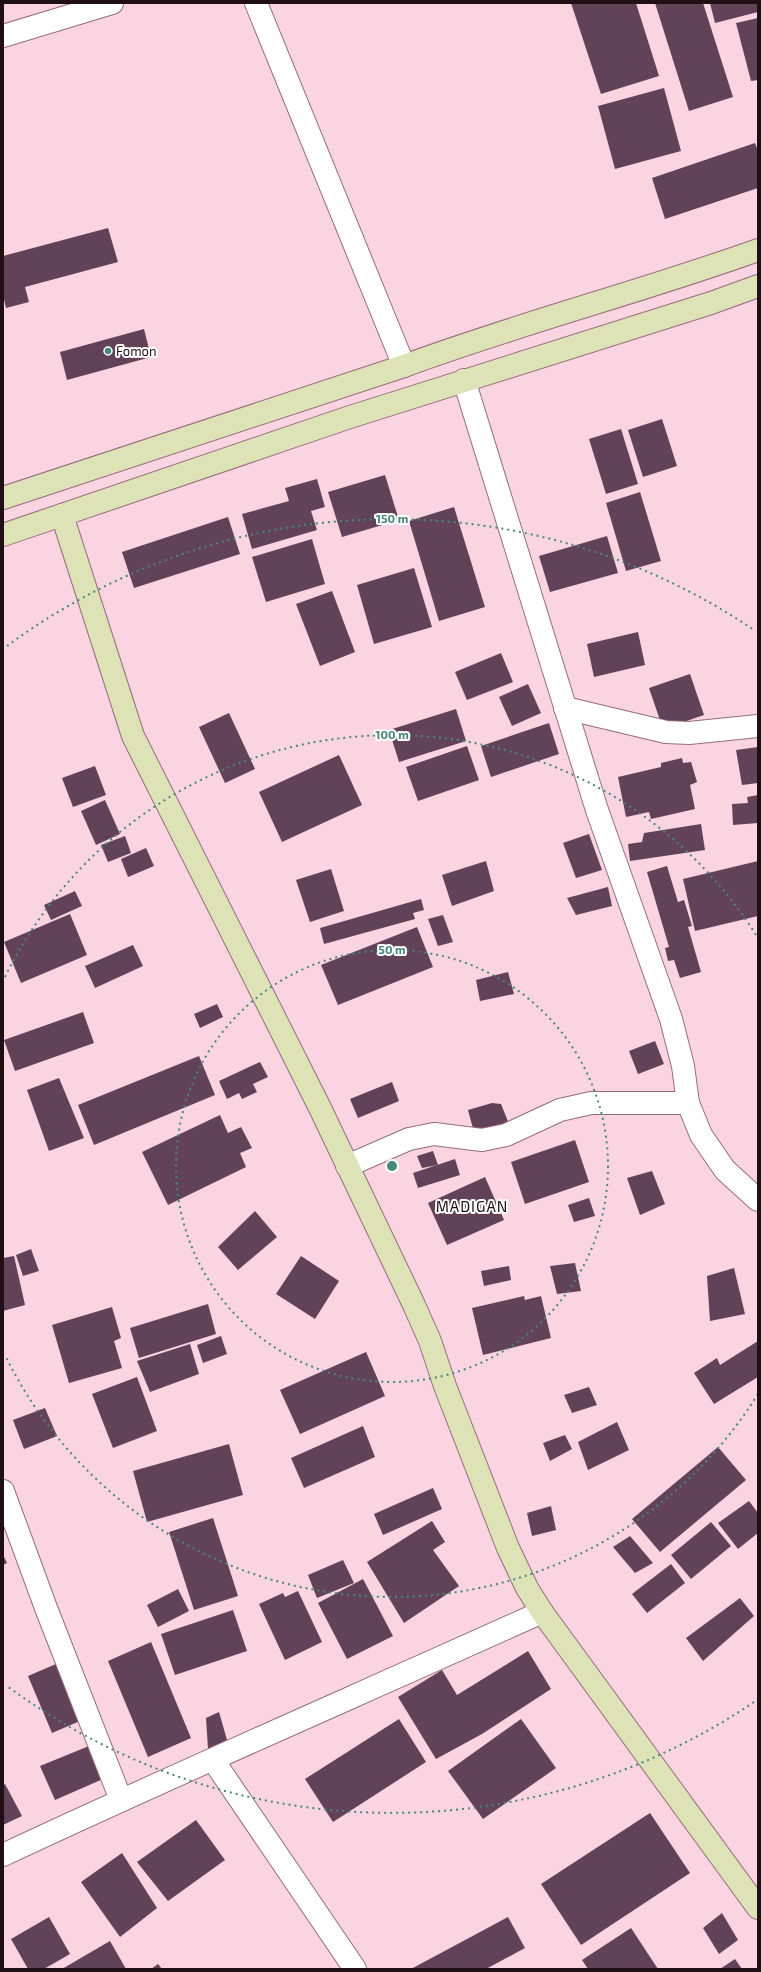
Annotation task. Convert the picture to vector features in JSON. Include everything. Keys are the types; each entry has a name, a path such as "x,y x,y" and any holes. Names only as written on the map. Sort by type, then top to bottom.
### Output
{"main road":[{"path":"3,498 404,366 455,347 700,271 758,250"},
{"path":"3,535 464,380 703,306 758,286"},
{"path":"62,515 133,736 347,1166 430,1341 445,1386 508,1548 527,1588 542,1612 758,1908"}],"street":[{"path":"3,36 112,3"},
{"path":"256,3 404,366"},
{"path":"464,380 597,810 670,1019 683,1066 688,1103 701,1136 725,1170 758,1200"},
{"path":"565,708 666,732 689,733 758,726"},
{"path":"347,1166 409,1139 434,1134 482,1140 506,1135 560,1110 591,1103 688,1103"},
{"path":"3,1492 120,1800"},
{"path":"3,1855 120,1800 213,1760 542,1612"},
{"path":"213,1760 355,1969"}],"building":[{"path":"571,3 636,3 659,76 601,94"},
{"path":"655,3 703,3 733,97 689,111"},
{"path":"710,3 758,3 758,12 715,23"},
{"path":"758,18 758,80 751,81 736,23"},
{"path":"664,88 681,151 615,169 598,106"},
{"path":"755,143 758,151 758,188 665,219 652,178"},
{"path":"108,228 118,262 25,287 29,302 6,308 3,295 3,256"},
{"path":"144,329 151,357 67,380 60,352"},
{"path":"662,419 677,466 643,477 628,430"},
{"path":"621,429 638,484 606,494 589,439"},
{"path":"385,475 399,520 342,537 328,492"},
{"path":"317,479 325,507 311,511 317,530 252,549 242,514 289,501 285,488"},
{"path":"640,492 661,561 626,571 606,503"},
{"path":"454,507 485,607 439,621 409,521"},
{"path":"228,517 240,554 134,588 122,552"},
{"path":"607,536 618,573 550,592 539,556"},
{"path":"312,539 325,584 266,602 252,557"},
{"path":"414,568 432,627 374,644 357,585"},
{"path":"332,591 355,652 320,666 296,604"},
{"path":"638,632 645,665 594,677 587,644"},
{"path":"501,653 513,682 467,700 455,672"},
{"path":"690,674 704,715 663,729 649,688"},
{"path":"528,684 541,713 512,726 499,697"},
{"path":"456,709 466,741 399,762 389,730"},
{"path":"229,713 255,769 225,783 199,727"},
{"path":"549,723 559,754 491,777 481,746"},
{"path":"467,746 479,780 418,801 406,767"},
{"path":"758,747 758,783 742,785 736,750"},
{"path":"339,755 362,805 282,842 259,792"},
{"path":"682,758 683,763 691,762 697,782 690,785 695,809 651,819 649,812 626,817 618,777 661,767 661,763"},
{"path":"95,766 106,795 73,807 62,778"},
{"path":"758,795 758,823 733,825 732,804 748,803 747,797"},
{"path":"105,800 120,834 96,845 81,811"},
{"path":"701,824 705,850 630,861 628,844 642,842 644,833"},
{"path":"589,834 602,870 576,878 563,843"},
{"path":"125,836 131,853 108,862 101,845"},
{"path":"146,848 154,866 128,877 121,859"},
{"path":"486,861 494,891 452,906 442,875"},
{"path":"758,861 758,916 695,931 683,879"},
{"path":"667,866 678,902 684,900 692,926 688,927 701,972 680,978 674,960 668,961 665,948 669,947 647,872"},
{"path":"331,869 344,911 310,922 296,880"},
{"path":"608,887 612,906 576,915 567,898"},
{"path":"75,891 82,906 51,920 44,905"},
{"path":"421,899 424,910 413,913 415,919 324,944 320,928"},
{"path":"70,914 87,955 21,983 4,942"},
{"path":"443,915 453,942 438,946 428,919"},
{"path":"417,927 433,967 338,1005 321,965"},
{"path":"133,945 143,966 95,988 85,966"},
{"path":"508,972 514,994 480,1001 476,980"},
{"path":"217,1004 223,1017 200,1028 194,1014"},
{"path":"83,1012 94,1043 15,1071 4,1040"},
{"path":"655,1041 664,1064 638,1074 629,1051"},
{"path":"199,1056 215,1095 94,1145 78,1105"},
{"path":"260,1062 268,1077 253,1084 257,1092 242,1099 239,1093 227,1099 219,1081"},
{"path":"59,1078 84,1138 49,1151 27,1090"},
{"path":"392,1082 399,1101 358,1118 350,1099"},
{"path":"492,1103 501,1104 509,1124 475,1136 468,1110"},
{"path":"220,1115 228,1133 241,1127 252,1148 240,1153 246,1167 168,1205 142,1152"},
{"path":"575,1140 589,1182 525,1204 511,1162"},
{"path":"433,1151 438,1165 422,1168 417,1156"},
{"path":"455,1159 460,1175 418,1188 413,1173"},
{"path":"652,1171 665,1204 640,1215 627,1178"},
{"path":"485,1177 504,1220 447,1245 428,1203"},
{"path":"589,1198 595,1216 574,1222 568,1205"},
{"path":"255,1211 277,1237 238,1270 218,1247"},
{"path":"31,1249 39,1271 23,1276 16,1255"},
{"path":"14,1256 25,1305 3,1311 3,1258"},
{"path":"301,1256 339,1281 315,1319 276,1294"},
{"path":"575,1263 581,1291 557,1294 550,1266"},
{"path":"509,1266 511,1280 484,1286 481,1271"},
{"path":"734,1268 745,1314 710,1321 707,1276"},
{"path":"524,1296 525,1300 541,1296 551,1338 483,1355 472,1308"},
{"path":"208,1304 216,1334 139,1358 130,1328"},
{"path":"112,1307 121,1338 114,1341 122,1368 69,1383 52,1325"},
{"path":"221,1336 227,1354 203,1363 197,1345"},
{"path":"758,1341 758,1377 714,1404 694,1373 717,1358 720,1365"},
{"path":"190,1344 199,1374 150,1392 137,1361"},
{"path":"366,1352 385,1396 300,1434 280,1390"},
{"path":"137,1377 157,1431 113,1448 92,1394"},
{"path":"589,1387 597,1405 572,1413 564,1395"},
{"path":"45,1408 57,1436 24,1449 13,1420"},
{"path":"617,1422 629,1450 588,1470 578,1442"},
{"path":"363,1426 375,1457 304,1488 291,1458"},
{"path":"565,1435 572,1449 550,1461 543,1443"},
{"path":"229,1444 243,1495 147,1522 133,1471"},
{"path":"718,1447 746,1480 660,1552 632,1519"},
{"path":"433,1488 442,1509 383,1535 374,1514"},
{"path":"749,1501 758,1513 758,1533 738,1549 718,1523"},
{"path":"551,1506 556,1530 532,1536 527,1513"},
{"path":"213,1518 238,1596 194,1610 169,1532"},
{"path":"432,1521 445,1542 433,1550 459,1586 404,1623 367,1562"},
{"path":"711,1522 731,1546 691,1579 671,1555"},
{"path":"630,1536 653,1563 635,1573 613,1547"},
{"path":"3,1555 7,1563 3,1565"},
{"path":"343,1560 354,1583 317,1598 308,1575"},
{"path":"671,1564 685,1583 647,1613 632,1594"},
{"path":"363,1579 393,1636 347,1659 318,1603"},
{"path":"178,1589 189,1611 158,1627 147,1605"},
{"path":"298,1591 322,1642 285,1660 259,1604 283,1593 285,1597"},
{"path":"740,1598 754,1616 703,1661 686,1638"},
{"path":"233,1610 247,1651 175,1675 161,1634"},
{"path":"151,1642 191,1738 148,1757 108,1661"},
{"path":"528,1651 551,1689 482,1734 436,1759 398,1697 442,1670 457,1695"},
{"path":"56,1664 80,1721 52,1733 28,1676"},
{"path":"219,1712 227,1740 208,1749 206,1718"},
{"path":"399,1719 426,1762 333,1822 305,1779"},
{"path":"521,1719 556,1768 483,1819 448,1771"},
{"path":"89,1746 103,1779 55,1800 40,1766"},
{"path":"5,1784 22,1816 3,1825 3,1785"},
{"path":"650,1813 690,1873 581,1945 541,1884"},
{"path":"196,1820 225,1860 168,1901 137,1862"},
{"path":"122,1853 157,1908 120,1937 81,1882"},
{"path":"722,1913 738,1940 719,1954 703,1928"},
{"path":"49,1917 70,1954 44,1969 28,1969 11,1939"},
{"path":"508,1917 525,1948 486,1969 411,1969"},
{"path":"631,1928 658,1969 588,1969 582,1960"},
{"path":"110,1941 126,1969 62,1969"},
{"path":"735,1959 742,1969 720,1969"},
{"path":"158,1964 162,1969 151,1969"}],"place":[{"name":"Fomon","path":"108,351"}],"district":[{"name":"MADIGAN","path":"472,1207"}]}
